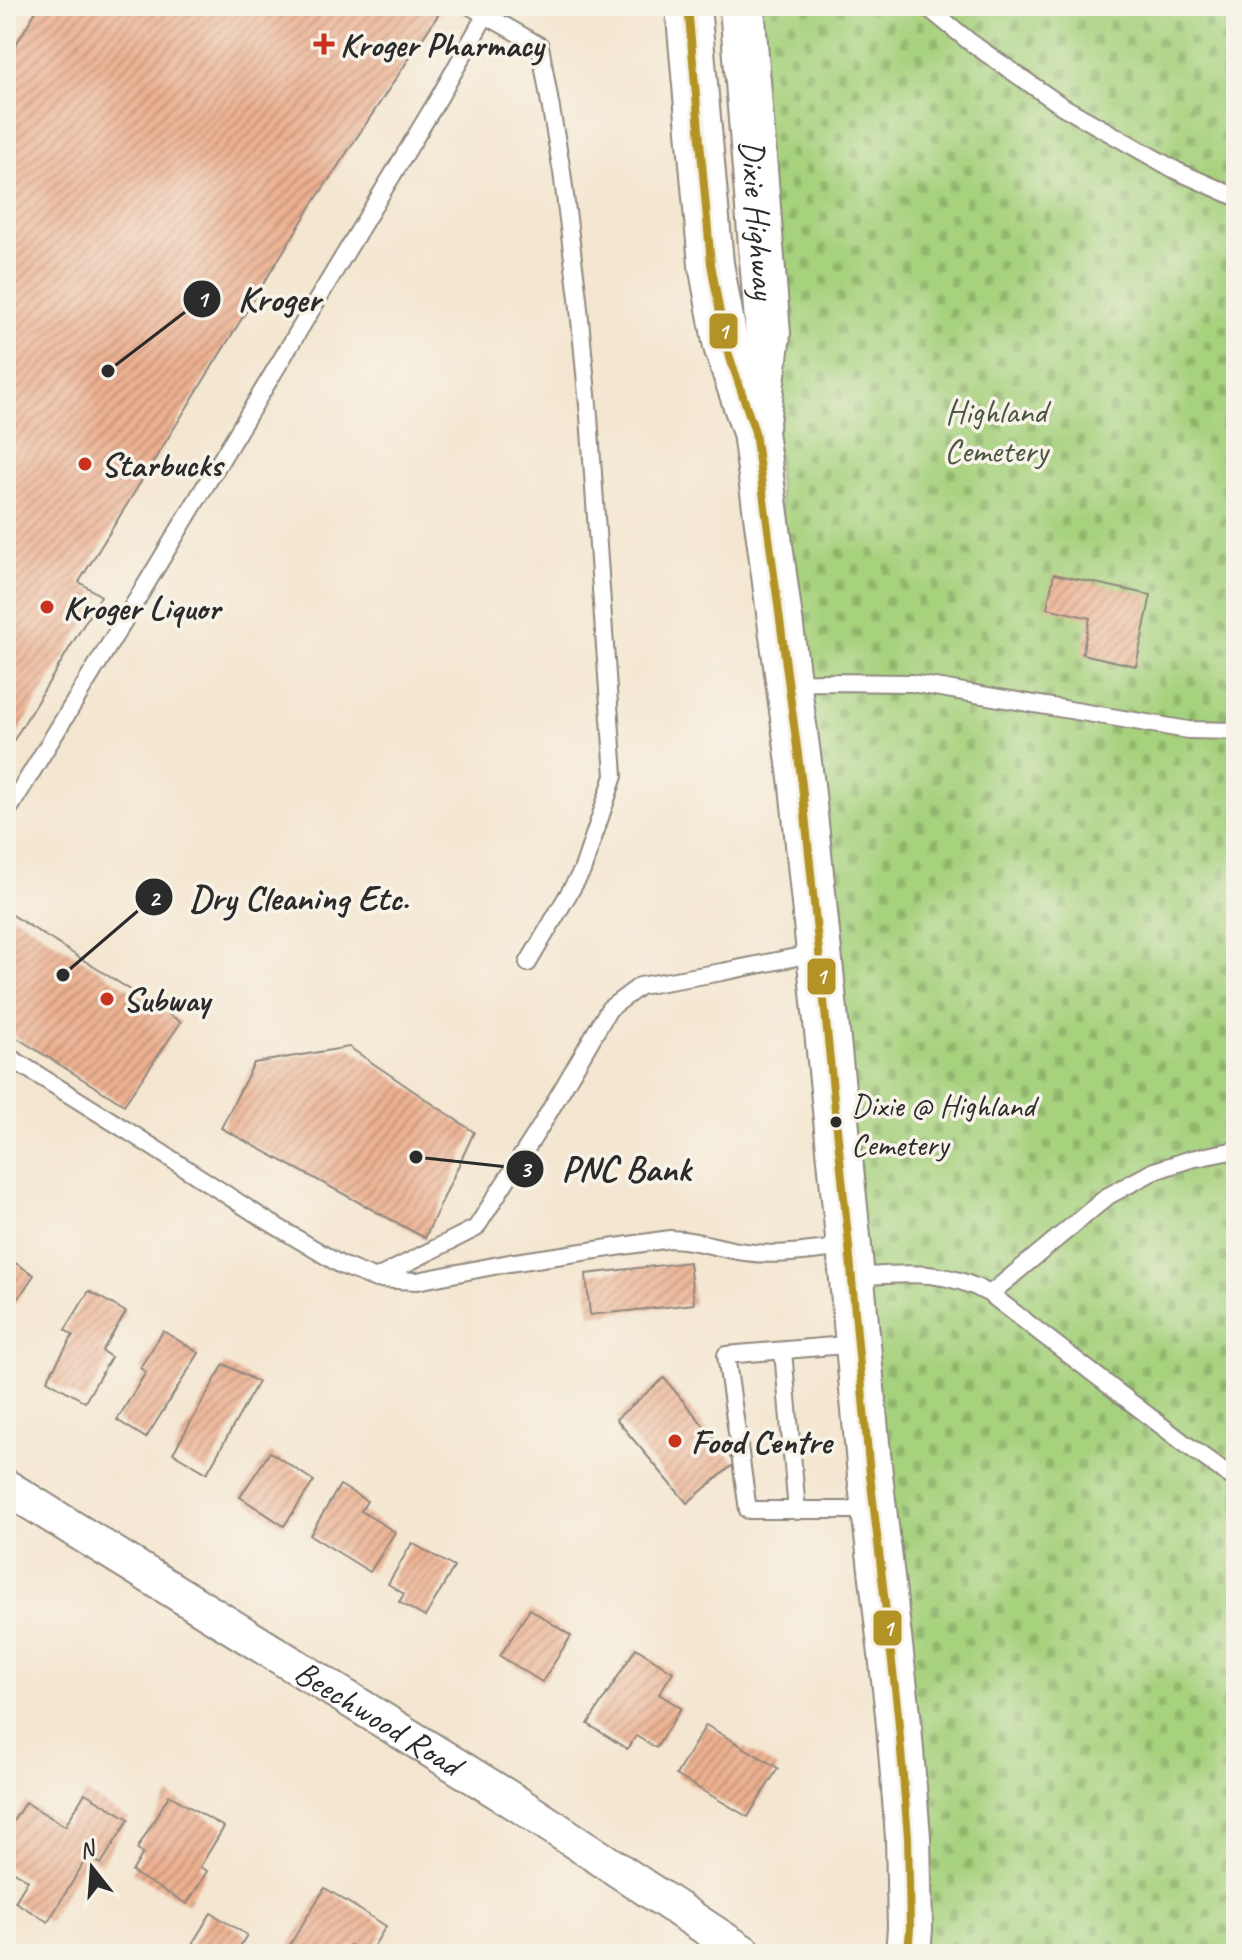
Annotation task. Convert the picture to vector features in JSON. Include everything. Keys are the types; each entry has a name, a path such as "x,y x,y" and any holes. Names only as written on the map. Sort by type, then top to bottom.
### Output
{"main road":[{"name":"Dixie Highway","path":"688,6 711,264 726,346 755,432 802,785 874,1510 898,1714 907,1821 908,1954"},
{"name":"Dixie Highway","path":"742,6 768,334 755,432"}],"street":[{"name":"Beechwood Road","path":"6,1487 515,1802 746,1954"}],"lane":[{"path":"470,6 488,11 540,46 562,172 578,298 614,776 582,871 528,963"},
{"path":"926,6 970,42 1062,106 1177,171 1236,197"},
{"path":"6,814 299,331 488,11"},
{"path":"789,683 911,683 1188,730 1236,731"},
{"path":"376,1279 476,1228 542,1124 609,1009 640,986 820,953"},
{"path":"6,1055 274,1225 341,1265 376,1279 417,1281 509,1263 688,1239 744,1252 850,1262 970,1283 990,1294 1236,1480"},
{"path":"990,1294 1108,1196 1154,1171 1191,1159 1236,1150"},
{"path":"858,1344 726,1355 748,1510 874,1510"},
{"path":"783,1351 797,1511"}],"green space":[{"name":"Highland Cemetery","path":"742,6 1236,6 1236,1954 908,1954 802,785"}],"building":[{"path":"39,6 430,6 440,12 312,205 79,582 101,596 6,753 6,61"},
{"path":"1054,574 1151,595 1136,666 1082,654 1090,618 1047,608"},
{"path":"6,911 181,1022 124,1105 6,1031"},
{"path":"349,1047 474,1132 425,1238 221,1128 254,1063"},
{"path":"6,1257 34,1275 6,1317"},
{"path":"689,1262 694,1304 590,1315 586,1274"},
{"path":"89,1291 126,1312 102,1351 111,1357 85,1402 47,1380 73,1335 65,1330"},
{"path":"163,1331 199,1353 146,1438 117,1420 146,1372 140,1368"},
{"path":"224,1364 258,1382 207,1473 173,1453"},
{"name":"Food Centre","path":"664,1378 735,1463 687,1503 616,1419"},
{"path":"270,1452 314,1481 284,1526 240,1497"},
{"path":"340,1485 367,1501 361,1511 395,1532 370,1572 310,1535"},
{"path":"412,1543 454,1567 425,1617 399,1602 404,1594 388,1584"},
{"path":"530,1609 571,1636 542,1682 500,1656"},
{"path":"636,1648 673,1672 659,1694 681,1708 656,1748 636,1736 627,1749 588,1724"},
{"path":"706,1725 778,1768 748,1817 676,1775"},
{"path":"85,1793 129,1819 101,1864 88,1856 48,1922 15,1902 28,1880 6,1867 6,1833 25,1802 65,1826"},
{"path":"169,1795 224,1827 200,1867 207,1871 187,1904 132,1872 143,1853 137,1849"},
{"path":"325,1888 386,1926 369,1954 350,1945 345,1954 284,1954"},
{"path":"211,1913 247,1935 235,1954 186,1954"}],"transit line":[{"name":"1","path":"688,6 711,264 726,346 755,432 802,785 870,1475 898,1714 908,1837 908,1954"}],"place":[{"name":"Kroger Pharmacy","path":"324,44"},
{"name":"Kroger","path":"108,371"},
{"name":"Starbucks","path":"85,464"},
{"name":"Kroger Liquor","path":"47,607"},
{"name":"Dry Cleaning Etc.","path":"63,975"},
{"name":"Subway","path":"107,999"},
{"name":"Dixie @ Highland Cemetery","path":"836,1122"},
{"name":"PNC Bank","path":"416,1157"},
{"name":"Food Centre","path":"675,1441"}]}
